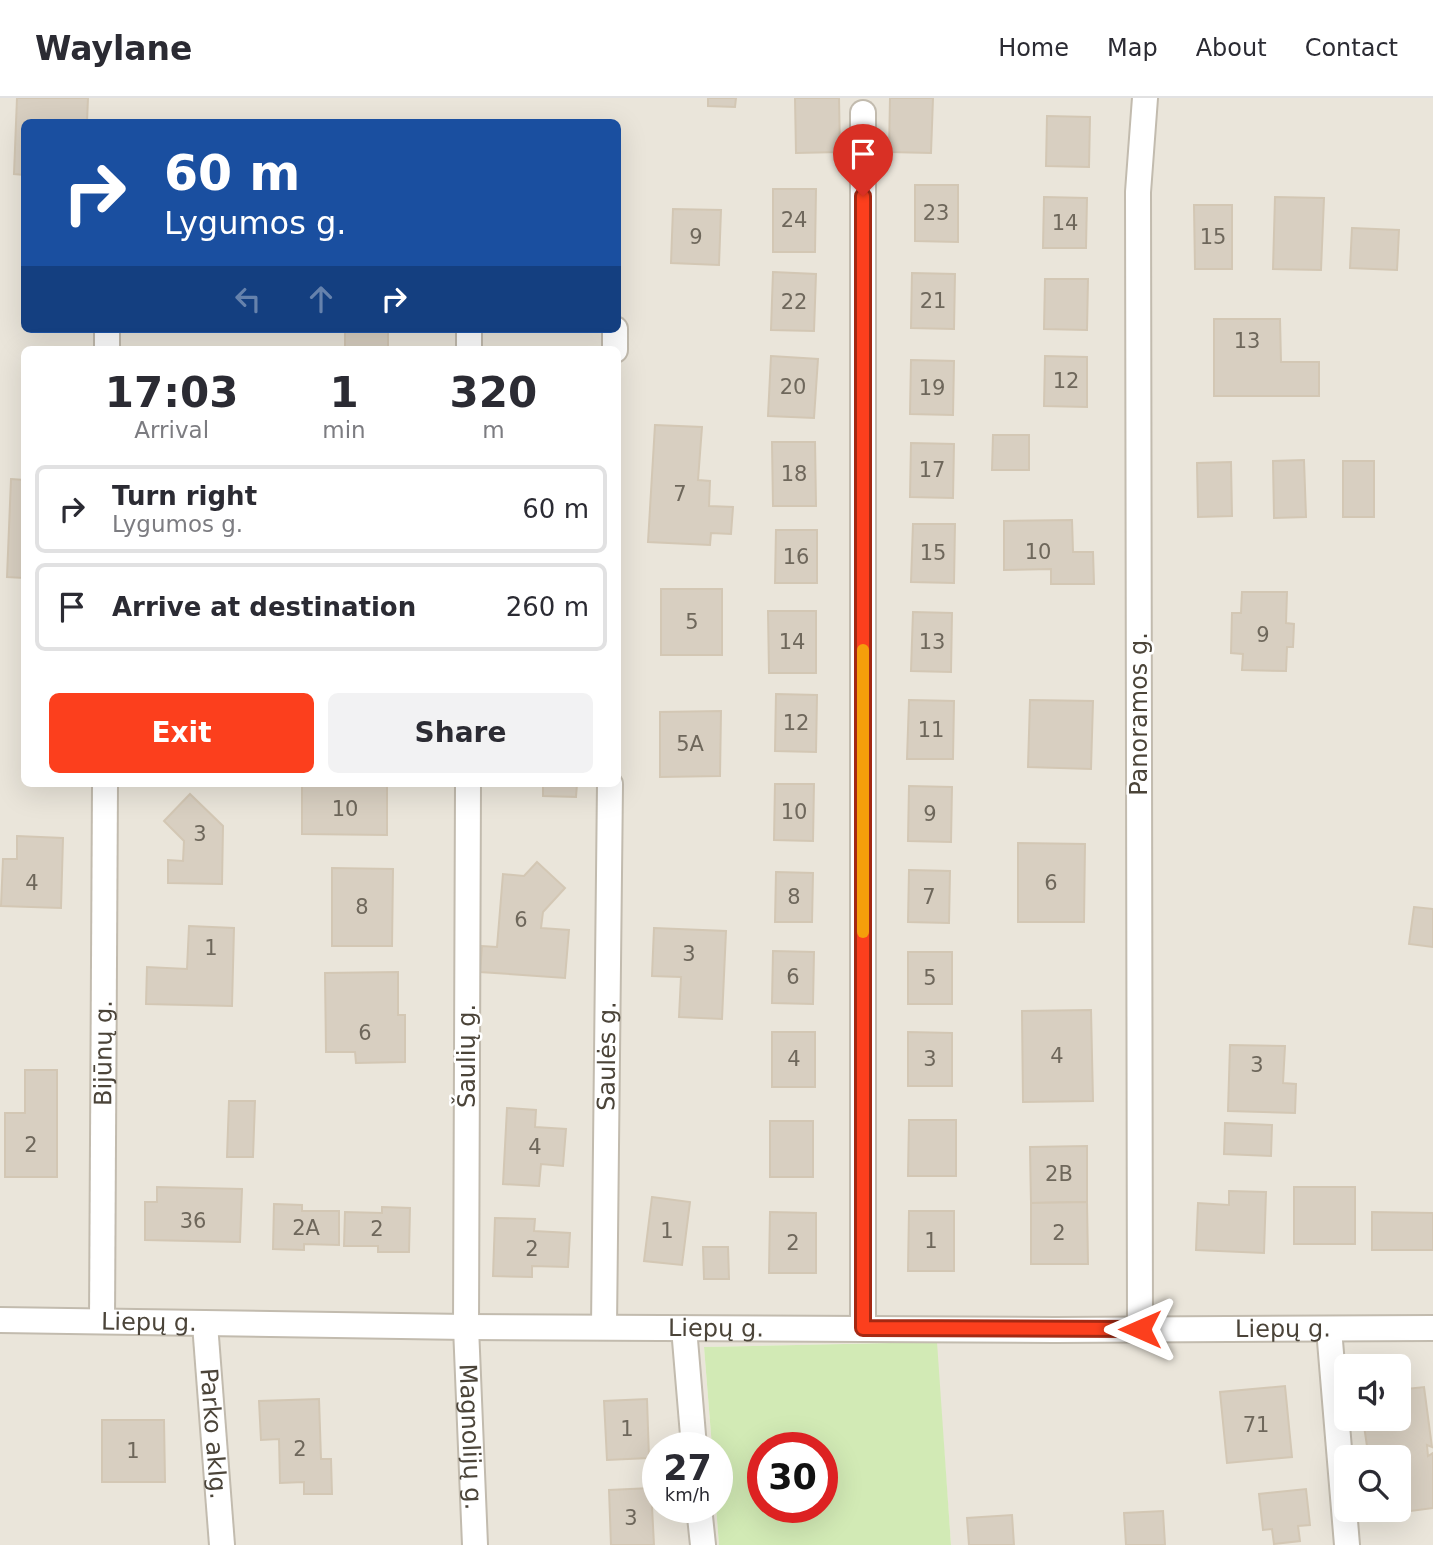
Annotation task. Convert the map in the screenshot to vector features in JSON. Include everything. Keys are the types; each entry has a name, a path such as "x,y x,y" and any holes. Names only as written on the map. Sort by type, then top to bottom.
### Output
{"street":[{"name":"Panoramos g.","path":"1140,1329 1138,192 1145,98"},
{"path":"863,113 863,1328"},
{"name":"Bijūnų g.","path":"102,1321 105,787"},
{"name":"Šaulių g.","path":"466,1327 468,787"},
{"name":"Saulės g.","path":"604,1327 610,787"},
{"name":"Liepų g.","path":"0,1320 466,1327 1433,1328"},
{"name":"Parko aklg.","path":"205,1324 222,1545"},
{"name":"Magnolijų g.","path":"466,1327 475,1545"},
{"path":"684,1328 693,1432"},
{"path":"1329,1329 1347,1545"},
{"path":"701,1523 703,1545"}],"shaded area":[{"path":"0,98 1433,98 1433,1545 951,1545 936,1342 704,1347 711,1432 642,1432 642,1523 717,1523 719,1545 0,1545"}],"green space":[{"path":"937,1342 951,1545 719,1545 717,1523 733,1523 733,1432 711,1432 704,1347"}],"building":[{"path":"17,98 88,98 87,119 21,119 21,175 14,174"},
{"path":"708,98 736,98 735,107 708,106"},
{"path":"795,98 839,98 840,152 796,153"},
{"path":"890,98 933,98 931,153 889,152"},
{"path":"1047,116 1090,117 1089,167 1046,166"},
{"path":"915,185 958,185 958,242 915,241"},
{"path":"773,189 816,189 815,252 773,252"},
{"path":"1044,197 1087,198 1086,248 1043,248"},
{"path":"1275,197 1324,198 1321,270 1273,269"},
{"path":"1194,205 1232,205 1232,269 1195,269"},
{"path":"673,209 721,210 719,265 671,263"},
{"path":"1352,228 1399,230 1397,270 1350,268"},
{"path":"773,272 816,274 814,331 771,330"},
{"path":"912,273 955,274 954,329 911,328"},
{"path":"1045,279 1088,279 1087,330 1044,329"},
{"path":"1214,319 1280,319 1281,362 1319,362 1319,396 1214,396"},
{"path":"345,333 388,333 388,346 345,346"},
{"path":"771,356 818,359 814,418 768,416"},
{"path":"1045,356 1087,357 1087,407 1044,406"},
{"path":"911,360 954,361 953,415 910,414"},
{"path":"655,425 702,427 698,480 710,481 709,506 733,507 731,534 711,533 710,545 648,542"},
{"path":"993,435 1029,435 1029,470 992,470"},
{"path":"772,442 815,442 816,506 773,506"},
{"path":"911,443 954,444 953,498 910,497"},
{"path":"1304,460 1306,517 1274,518 1273,461"},
{"path":"1343,461 1374,461 1374,517 1343,517"},
{"path":"1231,462 1232,516 1198,517 1197,463"},
{"path":"11,479 21,480 21,578 7,577"},
{"path":"1072,520 1073,552 1093,552 1094,584 1051,584 1051,569 1004,570 1004,521"},
{"path":"913,524 955,524 954,583 911,582"},
{"path":"776,530 817,530 817,583 775,583"},
{"path":"661,589 722,589 722,655 661,655"},
{"path":"1242,592 1287,592 1286,623 1294,624 1293,647 1287,647 1286,671 1242,670 1243,654 1231,653 1232,613 1241,613"},
{"path":"768,611 816,611 816,673 769,673"},
{"path":"913,612 952,613 951,672 911,671"},
{"path":"776,694 817,695 816,752 775,751"},
{"path":"909,700 954,701 953,759 907,759"},
{"path":"1030,700 1093,701 1091,769 1028,767"},
{"path":"721,711 720,776 660,777 660,712"},
{"path":"775,784 814,784 813,841 774,840"},
{"path":"909,786 952,787 951,842 908,841"},
{"path":"302,787 387,787 387,835 302,834"},
{"path":"543,787 577,787 576,797 543,796"},
{"path":"190,794 223,826 222,884 168,883 168,860 183,861 184,841 164,821"},
{"path":"17,836 63,838 61,908 1,906 3,859 17,859"},
{"path":"1018,843 1085,844 1084,922 1018,922"},
{"path":"537,862 565,888 543,912 541,928 569,930 565,978 480,972 482,946 497,947 503,874 524,876"},
{"path":"332,868 393,869 392,946 332,946"},
{"path":"909,870 950,871 949,923 908,922"},
{"path":"776,872 813,873 812,922 775,922"},
{"path":"1414,907 1433,909 1433,947 1409,944"},
{"path":"189,926 234,928 232,1006 146,1004 147,967 187,969"},
{"path":"654,928 726,931 722,1019 679,1017 681,977 652,976"},
{"path":"773,951 814,952 813,1004 772,1003"},
{"path":"908,952 952,952 952,1004 908,1004"},
{"path":"398,972 398,1015 405,1015 405,1062 356,1063 355,1052 326,1052 325,973"},
{"path":"1091,1010 1093,1101 1023,1102 1022,1011"},
{"path":"772,1032 815,1032 815,1087 772,1087"},
{"path":"908,1032 952,1033 952,1086 908,1086"},
{"path":"1230,1045 1285,1046 1283,1083 1296,1084 1295,1113 1228,1111"},
{"path":"25,1070 57,1070 57,1177 5,1177 5,1113 25,1113"},
{"path":"229,1101 255,1101 253,1157 227,1157"},
{"path":"507,1108 536,1110 535,1127 566,1129 563,1166 541,1164 539,1186 503,1184"},
{"path":"909,1120 956,1120 956,1176 908,1176"},
{"path":"770,1121 813,1121 813,1177 770,1177"},
{"path":"1225,1123 1272,1125 1271,1156 1224,1154"},
{"path":"1087,1146 1087,1202 1031,1203 1030,1147"},
{"path":"157,1187 242,1189 240,1242 145,1240 145,1202 157,1202"},
{"path":"1294,1187 1355,1187 1355,1244 1294,1244"},
{"path":"1229,1191 1266,1192 1264,1253 1196,1250 1198,1203 1229,1205"},
{"path":"652,1197 690,1202 682,1265 644,1261"},
{"path":"1087,1202 1088,1264 1031,1264 1031,1203"},
{"path":"274,1204 302,1205 302,1211 339,1211 339,1245 304,1244 304,1250 273,1249"},
{"path":"382,1207 410,1208 409,1252 378,1252 378,1246 344,1246 345,1212 382,1213"},
{"path":"909,1211 954,1211 954,1271 908,1271"},
{"path":"770,1212 816,1213 816,1273 769,1273"},
{"path":"1372,1212 1433,1213 1433,1250 1372,1250"},
{"path":"495,1218 535,1219 534,1231 570,1233 568,1267 532,1266 532,1277 493,1276"},
{"path":"703,1247 728,1247 729,1279 704,1279"},
{"path":"1285,1386 1292,1457 1227,1463 1220,1392"},
{"path":"1424,1387 1432,1447 1427,1445 1428,1456 1433,1453 1433,1508 1411,1511 1411,1445 1367,1445 1365,1431 1411,1431 1411,1388"},
{"path":"319,1399 321,1459 331,1459 332,1494 304,1494 304,1482 280,1483 279,1439 261,1440 259,1401"},
{"path":"647,1399 648,1432 642,1432 642,1458 607,1460 604,1401"},
{"path":"102,1420 164,1420 165,1482 102,1482"},
{"path":"642,1488 642,1523 653,1523 654,1545 611,1545 609,1490"},
{"path":"1306,1489 1310,1525 1298,1526 1300,1541 1274,1544 1272,1529 1263,1530 1259,1494"},
{"path":"1163,1511 1165,1545 1126,1545 1124,1513"},
{"path":"1012,1515 1014,1545 969,1545 967,1518"}],"slow traffic":[{"path":"863,650 863,932"}],"route":[{"path":"863,196 863,1328 1140,1329"}]}
